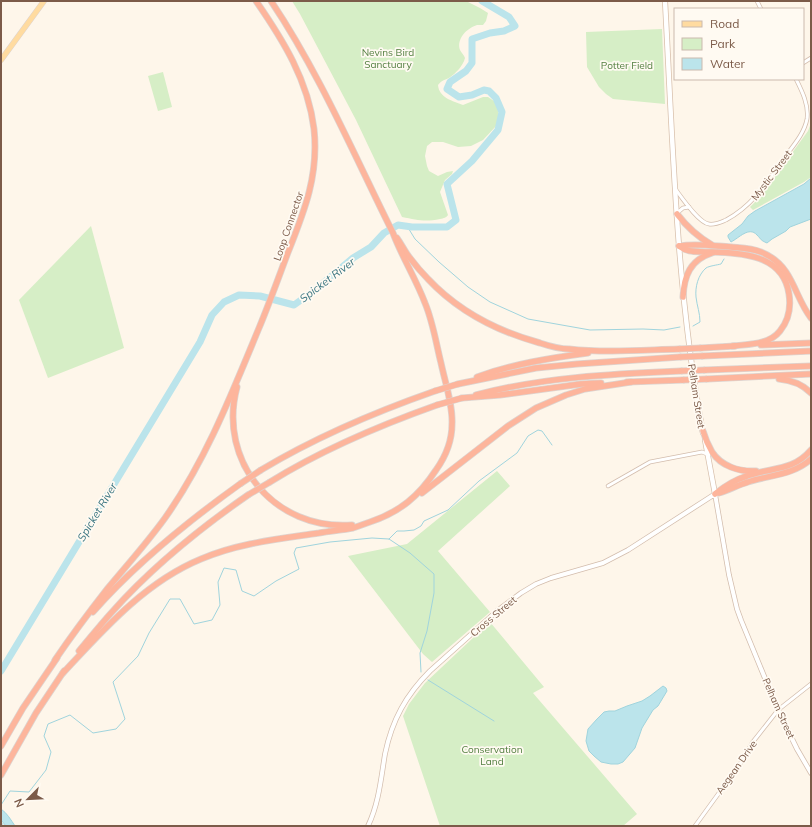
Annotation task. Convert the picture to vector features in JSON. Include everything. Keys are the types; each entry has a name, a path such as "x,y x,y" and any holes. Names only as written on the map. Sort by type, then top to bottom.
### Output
{"highway":[{"path":"253,1 273,27"},
{"name":"Loop Connector","path":"243,367 307,204 312,183 314,152 314,130 312,116 304,87 294,62 256,1"},
{"path":"271,1 304,54 329,102 393,233 428,312 451,408 451,439 444,457 426,484 408,502"},
{"path":"677,214 692,232 713,245"},
{"path":"393,233 414,264 432,283 464,310 511,334 545,344 568,349 606,351 811,343"},
{"path":"679,246 713,245 755,250 768,255 787,273 811,318"},
{"path":"679,246 685,251 750,255 772,265 781,274 787,284 790,302 789,314 780,332 770,340 764,342 732,346"},
{"path":"683,297 686,276 691,266 703,256 715,252"},
{"path":"55,660 115,588 146,558 193,519 261,470 304,446 352,423 435,391 494,371 527,363 606,351"},
{"path":"458,384 529,370 570,364 811,351"},
{"path":"1,775 36,713 63,673 99,626 145,578 213,520 248,495 314,457 365,432 394,420 462,398 501,389 558,379 608,374 811,366"},
{"path":"243,367 234,401 234,432 242,461 256,485 267,497 280,507 306,520 338,525 368,522"},
{"path":"1,746 23,708 77,627 149,539 181,494 213,435 243,367"},
{"path":"462,398 528,392 581,384 811,374"},
{"path":"765,377 792,381 804,387 811,393"},
{"path":"63,673 126,609 159,582 188,564 232,548 255,543 355,528 388,515 426,490 508,426 536,408 566,395 585,389 631,382"},
{"path":"703,431 712,452 717,459 726,465 747,471 764,471"},
{"path":"715,494 728,484 747,476 764,471 784,468 794,464 811,450"},
{"path":"715,494 748,482 792,470 811,459"}],"main road":[{"path":"1,60 44,1"},
{"name":"Pelham Street","path":"665,1 683,297 695,391 715,494"}],"street":[{"name":"Mystic Street","path":"676,189 689,207 706,224 720,223 747,206 762,190 802,132 806,121 807,108 796,80"},
{"path":"807,108 811,109"},
{"path":"677,214 683,208 689,207"},
{"path":"608,486 650,462 702,452 707,454"},
{"name":"Pelham Street","path":"715,494 729,575 737,609 778,710 797,749 811,773"},
{"name":"Cross Street","path":"369,826 377,803 386,750 394,722 408,696 430,671 497,611 521,593 536,584 551,578 598,565 613,558 715,494"},
{"name":"Aegean Drive","path":"695,826 740,764 752,743 778,710 811,684"}],"green space":[{"name":"Nevins Bird Sanctuary","path":"292,1 466,1 488,13 486,21 483,25 473,26 463,34 461,38 459,46 465,58 461,67 452,76 438,85 444,96 463,105 483,97 488,97 494,101 498,109 499,117 497,125 483,140 471,146 458,147 443,142 432,142 427,146 425,156 429,171 438,176 453,171 452,174 445,180 440,192 448,215 445,218 435,220 417,220 402,217 356,120"},
{"name":"Potter Field","path":"662,29 665,104 613,99 606,94 599,87 587,67 586,32"},
{"path":"163,72 172,107 158,111 148,76"},
{"path":"811,123 811,177 753,210 750,207 760,197 808,131"},
{"path":"91,226 124,348 48,378 19,300"},
{"path":"497,471 510,486 438,551 490,612 432,662 423,654 348,556 407,544"},
{"name":"Conservation Land","path":"490,622 544,687 533,693 637,814 623,826 440,826 403,716 409,704 425,683"}],"water":[{"path":"811,178 811,219 790,227 767,243 751,232 747,232 731,242 728,235 742,224 748,216 804,184"},
{"path":"663,686 667,691 642,728 635,748 623,762 611,764 601,762 589,751 586,741 588,729 604,712 615,711 642,701"},
{"path":"1,809 15,826 6,826 1,820"}],"waterway":[{"name":"Spicket River","path":"1,671 200,342 212,315 224,302 239,295 260,296 294,305 315,290 353,258 371,247 384,233 398,225 412,227 447,227 456,220 447,184 472,161 498,130 502,112 496,98 489,91 484,90 472,95 459,97 447,89 450,82 466,71 472,63 472,39 490,33 504,31 515,26 509,17 482,1"},
{"path":"407,226 415,239 468,287 490,302 528,319 590,330 664,330 680,327"},
{"path":"693,326 700,322 696,300 699,278 706,268 721,264 724,259"},
{"path":"389,539 397,531 414,530 421,526 424,521 448,510 479,481 517,453 528,436 538,430 542,431 552,445"},
{"path":"1,805 10,791 29,792 46,770 51,752 44,736 48,724 70,715 93,733 116,729 125,719 113,682 138,656 149,633 170,599 180,599 194,624 212,620 220,605 218,582 224,568 236,570 242,591 254,596 276,581 299,569 294,553 296,548 330,542 372,538 389,539 410,553 434,574 434,593 427,631 420,653 421,672"},
{"path":"428,680 494,721"},
{"path":"1,822 4,826"}]}
